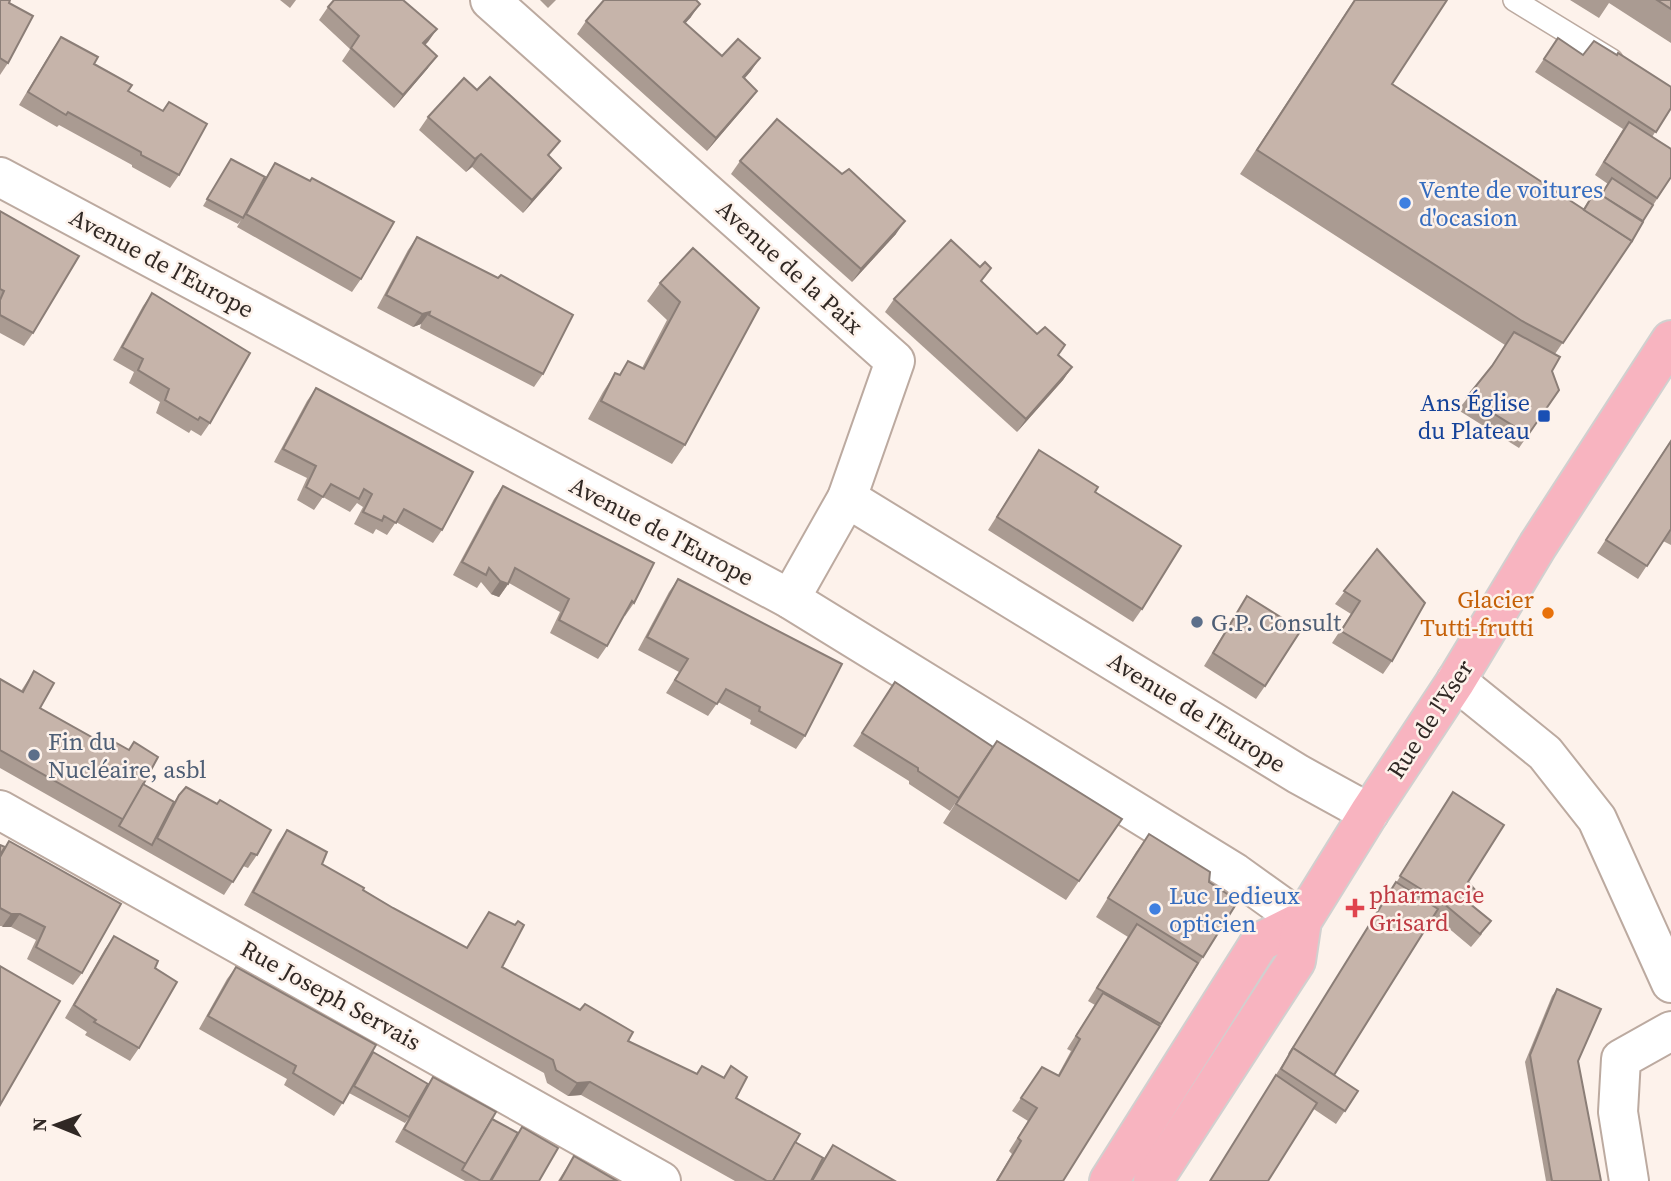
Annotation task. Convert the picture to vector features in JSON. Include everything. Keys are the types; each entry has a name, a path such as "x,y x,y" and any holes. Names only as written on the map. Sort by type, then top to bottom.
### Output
{"main road":[{"name":"Rue de l'Yser","path":"1153,1181 1296,961 1302,921 1368,813 1456,681 1538,545 1671,340"},
{"path":"1109,1181 1261,942 1302,921"}],"street":[{"name":"Avenue de la Paix","path":"490,0 895,361 847,498 790,599"},
{"name":"Avenue de l'Europe","path":"0,177 790,599 1235,873 1302,921"},
{"name":"Avenue de l'Europe","path":"847,498 1298,774 1368,813"},
{"path":"1456,681 1545,753 1597,819 1671,984"},
{"name":"Rue Joseph Servais","path":"0,810 661,1181"},
{"path":"1629,1181 1618,1112 1620,1059 1671,1031"}],"lane":[{"path":"1514,0 1626,68"}],"building":[{"path":"0,0 10,0 9,3 33,16 8,63 0,58"},
{"path":"334,0 403,0 437,29 423,43 437,56 403,95 351,48 359,36 328,7"},
{"path":"604,0 696,0 700,4 684,22 722,56 738,39 760,58 743,77 757,91 716,138 586,21"},
{"name":"Vente de voitures d'ocasion","path":"1355,0 1447,0 1392,84 1632,241 1563,343 1522,321 1257,150"},
{"path":"1657,0 1671,0 1671,9"},
{"path":"61,37 98,57 94,64 132,85 128,91 163,111 169,102 207,124 179,175 28,92"},
{"path":"1558,38 1583,55 1594,41 1671,87 1671,108 1656,132 1544,59"},
{"path":"490,77 560,141 548,155 561,168 532,200 481,154 475,159 428,117 464,78 477,90"},
{"path":"777,119 842,174 849,169 905,221 861,269 740,161"},
{"path":"1629,122 1671,149 1671,177 1657,198 1604,162"},
{"path":"231,159 265,177 243,218 207,199"},
{"path":"275,163 310,181 312,178 394,222 361,279 246,214"},
{"path":"1612,178 1653,205 1643,221 1601,195"},
{"path":"1595,191 1643,222 1632,241 1584,210"},
{"path":"0,211 79,256 33,333 0,315 0,300 4,291 0,289"},
{"path":"417,237 498,278 501,275 573,315 543,374 429,315 430,312 422,314 386,295"},
{"path":"951,240 980,267 985,262 991,268 981,281 1037,334 1045,327 1065,345 1058,355 1072,367 1026,419 894,299"},
{"path":"693,248 759,308 685,445 601,401 615,373 620,375 628,361 644,369 680,302 660,283"},
{"path":"152,293 250,353 210,423 200,417 198,420 165,400 169,389 138,370 143,359 122,347"},
{"path":"1514,332 1560,357 1552,371 1559,390 1528,435 1467,397"},
{"path":"316,388 473,472 442,530 404,509 396,523 384,516 382,521 363,512 372,494 364,489 359,499 331,484 323,497 306,487 316,466 283,449"},
{"path":"1671,441 1671,529 1647,566 1606,540"},
{"path":"1039,450 1098,487 1095,492 1181,546 1142,609 997,517"},
{"path":"503,486 654,563 634,603 632,601 607,646 559,620 569,599 515,568 508,584 500,581 489,568 486,575 462,562"},
{"path":"1377,549 1425,603 1392,661 1341,631 1360,601 1344,591"},
{"path":"678,579 842,664 805,736 726,689 717,704 675,680 688,659 647,637"},
{"path":"1247,596 1301,630 1265,686 1213,653"},
{"path":"34,671 54,683 40,708 106,745 111,740 129,750 134,742 158,757 124,820 0,750 0,679 23,692"},
{"path":"895,682 993,747 959,798 862,733"},
{"path":"997,741 1122,819 1079,881 956,804"},
{"path":"143,784 174,802 152,845 119,826"},
{"path":"186,787 217,804 220,800 271,830 257,855 251,853 233,882 157,838 179,795"},
{"path":"1453,792 1504,825 1468,882 1477,892 1469,903 1491,921 1480,934 1443,903 1400,876"},
{"path":"287,830 327,852 322,864 393,908 467,948 489,912 515,925 518,921 524,925 502,967 580,1010 585,1004 633,1032 628,1041 697,1074 702,1066 724,1078 731,1066 747,1077 736,1098 800,1134 773,1181 767,1181 590,1082 577,1083 556,1070 553,1060 253,892"},
{"name":"Luc Ledieux opticien","path":"1149,834 1210,872 1209,882 1238,901 1203,957 1108,898"},
{"path":"9,841 121,904 82,973 36,947 45,927 20,914 11,914 0,908 0,857"},
{"path":"1396,882 1438,909 1334,1075 1293,1048 1289,1054"},
{"path":"1137,924 1198,963 1161,1024 1097,988"},
{"path":"114,936 158,961 155,968 177,982 139,1048 94,1022 96,1020 74,1005"},
{"path":"0,966 60,1001 0,1105"},
{"path":"236,967 376,1045 343,1103 293,1073 296,1066 208,1016"},
{"path":"1557,989 1601,1009 1578,1061 1601,1181 1552,1181 1530,1055"},
{"path":"1103,993 1160,1026 1063,1181 997,1181 1021,1141 1018,1138 1037,1108 1021,1098 1042,1067 1059,1076 1080,1039 1076,1036"},
{"path":"1293,1048 1358,1091 1345,1111 1281,1069"},
{"path":"373,1052 428,1084 409,1117 354,1086"},
{"path":"1276,1075 1317,1103 1268,1181 1210,1181"},
{"path":"433,1077 496,1112 466,1164 404,1129"},
{"path":"492,1119 518,1133 490,1181 481,1181 462,1170"},
{"path":"522,1127 558,1148 539,1181 491,1181"},
{"path":"795,1142 823,1158 811,1181 773,1181"},
{"path":"833,1145 895,1181 812,1181"},
{"path":"574,1156 617,1181 560,1181"}],"place":[{"name":"Vente de voitures d'ocasion","path":"1405,203"},
{"name":"Ans Église du Plateau","path":"1544,416"},
{"name":"Glacier Tutti-frutti","path":"1548,613"},
{"name":"G.P. Consult","path":"1197,622"},
{"name":"Fin du Nucléaire, asbl","path":"34,755"},
{"name":"pharmacie Grisard","path":"1355,908"},
{"name":"Luc Ledieux opticien","path":"1155,909"}]}
